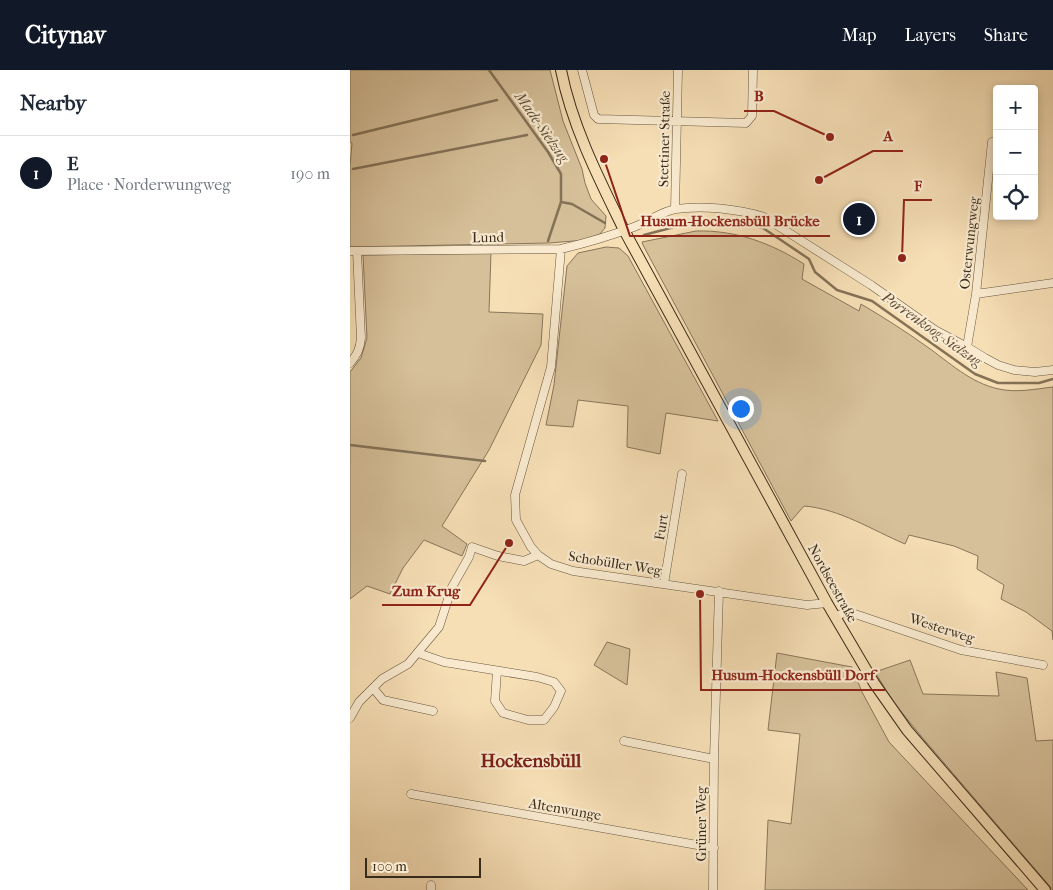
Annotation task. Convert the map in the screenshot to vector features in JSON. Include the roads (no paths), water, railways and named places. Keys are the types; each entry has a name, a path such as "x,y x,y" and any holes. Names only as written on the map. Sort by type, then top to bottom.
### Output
{"main road":[{"name":"Nordseestraße","path":"561,70 573,115 602,186 624,230 827,602 874,683 907,730 1045,890"}],"street":[{"path":"582,70 594,115 598,119 746,123 752,116 753,70"},
{"name":"Stettiner Straße","path":"675,209 678,70"},
{"name":"Osterwungweg","path":"967,347 976,294 992,142"},
{"path":"675,209 711,208 750,212 764,217 871,284 935,330 998,365 1014,370 1035,372 1053,370"},
{"name":"Lund","path":"354,251 561,249 592,242 675,209"},
{"name":"Schobüller Weg","path":"561,249 551,367 515,495 516,520 531,547 538,555 551,564 573,571 807,605 827,602"},
{"path":"350,363 357,355 361,338 354,251"},
{"path":"976,294 1053,283"},
{"name":"Furt","path":"664,584 682,474"},
{"path":"350,718 358,702 382,679 408,664 439,627 452,587 469,557 472,547 498,556 524,561 538,555"},
{"name":"Grüner Weg","path":"713,890 714,759 719,591"},
{"name":"Westerweg","path":"835,616 848,612 961,650 1043,665"},
{"path":"418,653 444,662 537,677 554,682 561,691 554,706 544,720 528,720 503,713 495,701 497,671"},
{"path":"373,688 383,700 433,711"},
{"path":"624,741 714,759"},
{"name":"Altenwunge","path":"411,794 714,848"}],"waterway":[{"name":"Made-Sielzug","path":"489,70 548,152 561,174 561,202 548,241"},
{"path":"353,135 497,100"},
{"path":"353,169 527,135"},
{"name":"Porrenkoog-Sielzug","path":"561,202 572,204 605,223"},
{"name":"Porrenkoog-Sielzug","path":"644,235 697,221 728,224 742,223 763,228 809,259 815,272 837,290 872,301 975,374 998,383 1039,383 1053,379"},
{"path":"350,445 485,461"}],"place":[{"name":"B","path":"830,137"},
{"name":"Husum-Hockensbüll Brücke","path":"604,159"},
{"name":"A","path":"819,180"},
{"name":"E","path":"859,219"},
{"name":"F","path":"902,258"},
{"name":"Zum Krug","path":"509,543"},
{"name":"Husum-Hockensbüll Dorf","path":"700,594"}],"district":[{"name":"Hockensbüll","path":"531,760"}]}
